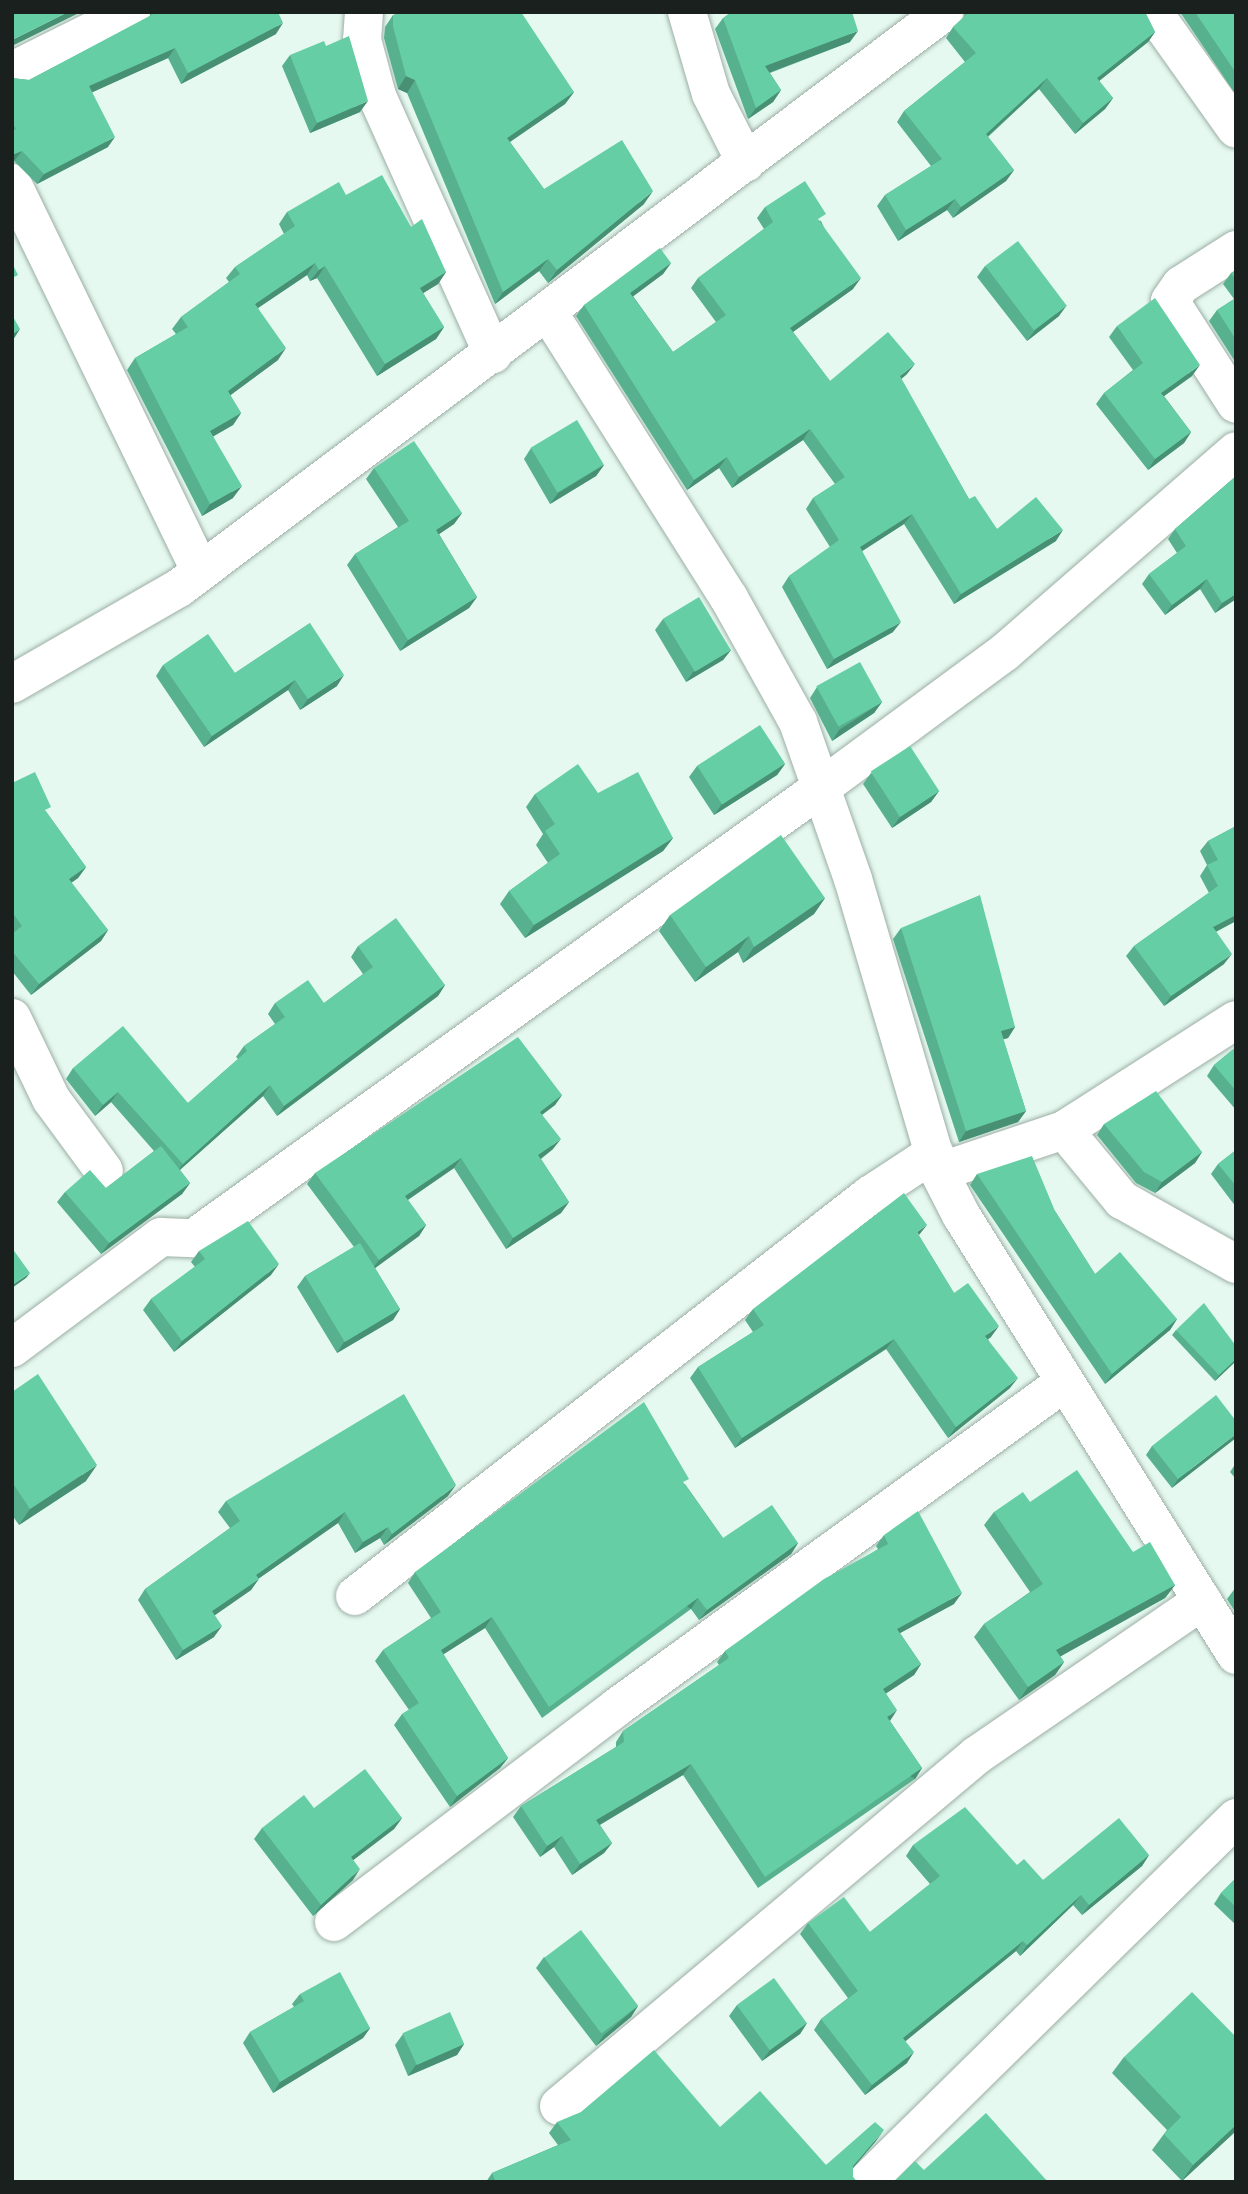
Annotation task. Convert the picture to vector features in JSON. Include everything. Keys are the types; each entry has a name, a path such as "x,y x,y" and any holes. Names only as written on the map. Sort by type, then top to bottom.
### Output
{"street":[{"path":"12,72 131,12"},
{"path":"364,12 362,40 377,96 493,354"},
{"path":"687,12 711,94 746,163"},
{"path":"12,684 131,619 201,572 944,12"},
{"path":"1153,12 1236,129"},
{"path":"12,183 201,572"},
{"path":"1236,250 1181,285 1170,301 1236,404"},
{"path":"548,312 775,676 822,786 936,1163 1065,1382 1236,1655"},
{"path":"12,1348 161,1237 194,1238 1005,652 1236,451"},
{"path":"12,1018 51,1100 104,1171"},
{"path":"355,1596 870,1195 936,1163 1064,1130 1236,1020"},
{"path":"1064,1130 1122,1200 1236,1264"},
{"path":"334,1922 617,1707 1065,1382"},
{"path":"559,2106 977,1755 1202,1601"},
{"path":"866,2182 1236,1818"}],"building":[{"path":"12,12 68,12 12,40"},
{"path":"157,12 278,12 283,23 188,73 175,48 89,86 115,137 44,174 22,151 12,155 12,131 16,129 12,122 12,78 29,80"},
{"path":"400,12 521,12 574,92 507,138 544,189 622,140 653,191 557,270 548,259 503,292 415,80 406,76 393,26 393,15"},
{"path":"731,12 852,12 858,31 765,66 781,90 756,108 723,18"},
{"path":"969,12 1145,12 1155,32 1097,78 1113,98 1083,123 1047,78 986,134 1014,170 961,207 955,199 906,230 885,195 942,159 904,111 976,53 953,27"},
{"path":"1195,12 1236,12 1236,73"},
{"path":"349,36 368,101 317,123 290,55 324,41 326,46"},
{"path":"382,175 411,227 422,219 446,272 420,288 444,327 385,364 325,266 319,270 315,263 255,304 286,348 228,391 241,413 210,431 242,486 210,504 135,358 188,327 181,317 240,274 235,267 295,226 287,212 339,182 346,195"},
{"path":"805,181 826,214 818,219 861,278 790,328 830,381 888,332 915,364 900,376 969,499 975,496 997,529 1036,497 1063,530 961,594 912,514 860,547 901,622 834,659 789,576 839,540 813,498 845,477 810,429 739,477 727,457 694,480 584,305 660,248 671,263 630,293 673,352 726,315 698,278 773,222 765,207"},
{"path":"1018,241 1067,306 1034,330 985,266"},
{"path":"12,263 18,275 12,278"},
{"path":"1155,298 1200,365 1161,393 1191,432 1155,459 1104,393 1143,363 1117,326"},
{"path":"1236,298 1236,340 1217,310"},
{"path":"12,315 20,329 12,334"},
{"path":"577,420 604,465 557,492 531,448"},
{"path":"414,441 462,513 436,530 477,597 408,640 355,554 409,521 374,468"},
{"path":"1236,476 1236,594 1222,603 1207,579 1172,605 1149,574 1186,546 1175,529"},
{"path":"699,597 731,650 695,672 663,619"},
{"path":"310,623 344,675 308,699 295,680 212,736 163,665 208,634 235,673"},
{"path":"860,662 882,702 839,726 816,686"},
{"path":"760,725 785,764 722,804 697,766"},
{"path":"910,746 939,791 900,817 871,772"},
{"path":"578,764 598,793 638,772 673,838 534,925 509,891 560,854 545,831 555,824 535,794"},
{"path":"35,772 51,807 45,810 86,867 69,879 108,930 39,984 12,951 12,934 22,926 12,912 12,783"},
{"path":"1236,826 1236,915 1213,927 1232,954 1171,996 1134,946 1218,886 1207,865 1218,860 1208,841"},
{"path":"781,835 825,898 754,947 749,936 706,967 670,915"},
{"path":"980,895 1015,1027 1001,1031 1026,1111 966,1131 901,928"},
{"path":"396,918 445,985 284,1106 270,1085 183,1164 118,1092 103,1105 73,1068 123,1026 188,1103 247,1051 244,1046 285,1017 275,1003 308,980 324,1003 373,967 358,946"},
{"path":"518,1037 562,1095 540,1112 561,1139 538,1155 569,1202 513,1238 461,1158 405,1196 426,1225 379,1260 315,1173"},
{"path":"1236,1047 1236,1091 1214,1065"},
{"path":"1156,1091 1202,1152 1162,1182 1144,1172 1104,1124"},
{"path":"161,1146 190,1183 109,1243 65,1192 90,1170 106,1188"},
{"path":"1236,1150 1236,1186 1218,1164"},
{"path":"1032,1156 1055,1211 1095,1274 1120,1252 1177,1319 1112,1374 977,1174"},
{"path":"904,1193 927,1225 917,1232 954,1293 968,1283 999,1326 985,1336 1018,1378 956,1427 894,1339 742,1438 698,1367 764,1325 753,1309"},
{"path":"248,1221 279,1264 182,1341 151,1299 205,1259 199,1251"},
{"path":"360,1243 400,1309 345,1342 305,1276"},
{"path":"12,1248 30,1273 12,1285"},
{"path":"1204,1303 1236,1346 1236,1359 1219,1375 1176,1330"},
{"path":"38,1374 97,1465 30,1509 12,1482 12,1392"},
{"path":"404,1394 456,1485 392,1534 388,1527 363,1542 345,1512 256,1575 259,1579 212,1611 222,1626 183,1650 145,1589 240,1521 226,1501"},
{"path":"1216,1395 1236,1421 1236,1434 1178,1479 1152,1446"},
{"path":"644,1402 689,1479 683,1482 723,1538 772,1505 798,1543 707,1610 698,1598 549,1707 492,1617 441,1650 508,1758 457,1796 402,1714 419,1703 383,1650 441,1612 415,1572"},
{"path":"1077,1470 1133,1552 1150,1542 1175,1585 1056,1650 1064,1662 1028,1687 984,1624 1043,1584 994,1512 1023,1492 1030,1502"},
{"path":"918,1511 962,1593 897,1629 921,1664 883,1689 897,1710 887,1717 922,1768 765,1877 691,1764 596,1820 612,1843 580,1864 562,1836 547,1846 521,1806 624,1742 623,1731 729,1658 725,1651 824,1579 888,1544 884,1535"},
{"path":"365,1769 402,1818 351,1857 360,1869 321,1905 262,1828 304,1795 314,1808"},
{"path":"965,1807 1017,1865 1024,1859 1043,1880 1119,1818 1149,1855 1089,1905 1081,1895 1027,1945 1023,1941 903,2038 914,2052 872,2085 821,2019 858,1991 808,1923 844,1897 870,1932 940,1876 913,1845"},
{"path":"1236,1878 1236,1907 1221,1893"},
{"path":"581,1930 638,2006 601,2034 544,1958"},
{"path":"340,1972 370,2028 280,2082 250,2032 304,2001 300,1994"},
{"path":"774,1978 807,2023 770,2050 737,2005"},
{"path":"1192,1992 1236,2037 1236,2125 1193,2165 1164,2134 1181,2117 1124,2057"},
{"path":"450,2012 464,2044 417,2065 402,2033"},
{"path":"654,2050 720,2127 760,2091 826,2165 875,2122 884,2130 853,2166 853,2177 857,2182 496,2182 492,2173 571,2140 557,2122 581,2112"},
{"path":"986,2113 1048,2182 894,2182 915,2161 924,2170"}]}
